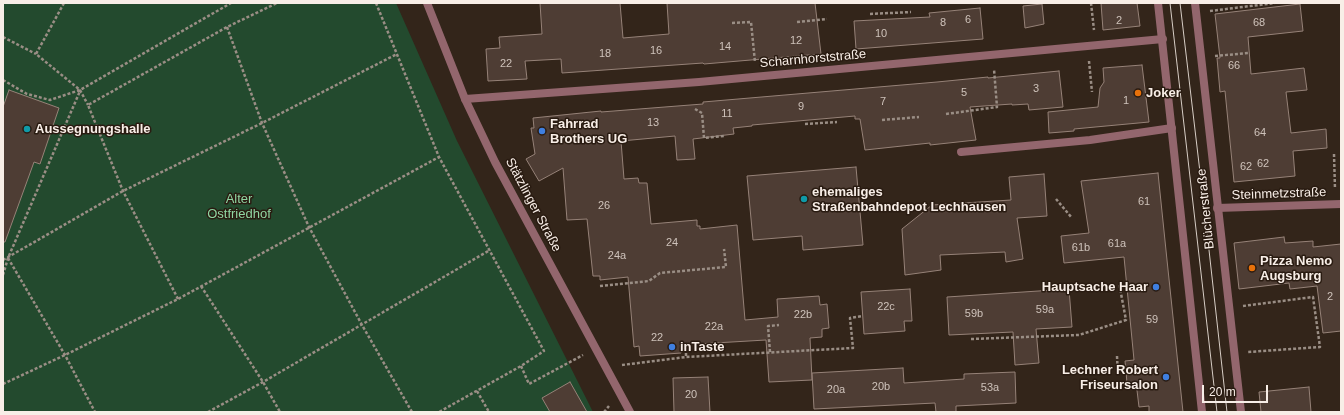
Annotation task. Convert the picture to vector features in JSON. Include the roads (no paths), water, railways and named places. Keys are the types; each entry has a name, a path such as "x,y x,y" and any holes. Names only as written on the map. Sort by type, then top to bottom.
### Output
{"street":[{"name":"Stätzlinger Straße","path":"427,3 465,99 495,162 630,412"},
{"name":"Blücherstraße","path":"1158,3 1202,412"},
{"name":"Blücherstraße","path":"1195,3 1241,412"},
{"name":"Scharnhorststraße","path":"465,99 618,89 1163,39"},
{"path":"961,152 1090,140 1172,128"},
{"name":"Steinmetzstraße","path":"1217,208 1338,204"}],"tram line":[{"path":"1170,3 1217,412"},
{"path":"1180,3 1227,412"}],"place":[{"name":"Joker","path":"1138,93"},
{"name":"Aussegnungshalle","path":"27,129"},
{"name":"Fahrrad Brothers UG","path":"542,131"},
{"name":"ehemaliges Straßenbahndepot Lechhausen","path":"804,199"},
{"name":"Pizza Nemo Augsburg","path":"1252,268"},
{"name":"Hauptsache Haar","path":"1156,287"},
{"name":"inTaste","path":"672,347"},
{"name":"Lechner Robert Friseursalon","path":"1166,377"}],"park label":[{"name":"Alter Ostfriedhof","path":"239,206"}]}
